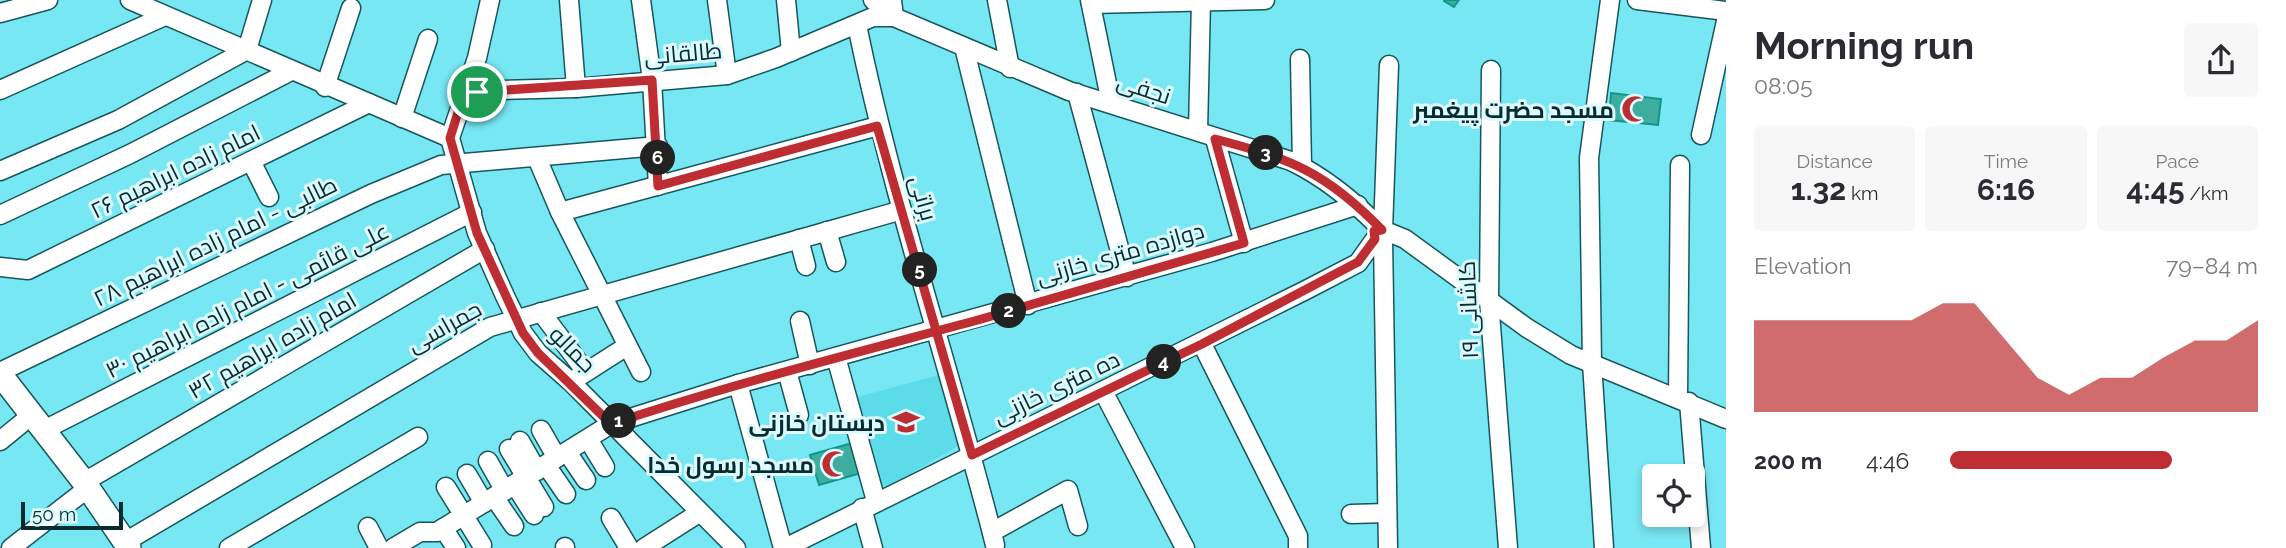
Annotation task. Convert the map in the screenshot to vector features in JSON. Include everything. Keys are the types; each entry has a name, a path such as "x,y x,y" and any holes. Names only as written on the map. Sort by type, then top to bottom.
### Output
{"main road":[{"path":"0,373 86,485 127,545"}],"street":[{"path":"0,13 48,0"},
{"path":"130,0 325,87 450,138 477,58 490,0"},
{"path":"0,171 118,120 247,50 262,0"},
{"path":"569,0 576,88"},
{"path":"641,0 652,80 658,146 658,186"},
{"path":"717,0 727,75"},
{"path":"786,0 791,52"},
{"name":"نجفی","path":"873,0 1010,68 1077,93 1302,166 1358,205 1381,233 1405,239 1527,328 1571,355 1726,419"},
{"path":"997,0 1010,68"},
{"path":"1111,103 1091,2 1263,0"},
{"path":"1604,548 1592,363 1589,158 1610,0"},
{"path":"1637,0 1726,11"},
{"path":"1193,1 1198,131"},
{"path":"325,87 351,8"},
{"name":"طالقانی","path":"465,90 576,88 727,75 791,52 893,8"},
{"path":"0,90 165,16"},
{"path":"1701,135 1726,21"},
{"name":"براتی","path":"857,25 877,126 972,455 993,539 1068,490 1078,526"},
{"path":"402,118 428,39"},
{"path":"964,47 1028,305"},
{"path":"1300,60 1302,166"},
{"path":"1388,548 1381,233 1390,65"},
{"path":"0,215 130,154 292,71"},
{"name":"کاشانی ۱۹","path":"1492,71 1489,300 1508,548"},
{"path":"1077,93 1127,277"},
{"name":"امام زاده ابراهیم ۲۶","path":"0,267 28,271 369,103"},
{"path":"560,212 877,126"},
{"name":"جمالو","path":"450,138 456,165 485,249 514,317 538,353 579,377 611,424 736,548"},
{"path":"1215,139 1244,243"},
{"name":"طالبی - امام زاده ابراهیم ۲۸","path":"0,373 371,194 441,165 658,146"},
{"path":"537,158 560,212 641,372"},
{"path":"251,161 269,197"},
{"path":"1680,165 1684,400 1701,548"},
{"name":"دوازده متری خازنی","path":"393,548 420,532 437,532 611,424 738,384 937,331 1244,243 1358,205"},
{"name":"جمراسی","path":"127,545 490,327 514,317 601,296 902,210"},
{"name":"علی قائمی - امام زاده ابراهیم ۳۰","path":"0,441 472,212"},
{"path":"827,231 836,262"},
{"name":"ده متری خازنی","path":"784,548 869,504 1202,344 1358,262 1381,233"},
{"path":"799,239 806,266"},
{"name":"امام زاده ابراهیم ۳۲","path":"11,548 86,485 485,249"},
{"path":"541,312 579,377 627,346"},
{"path":"800,321 810,365"},
{"path":"1202,344 1298,536 1298,548"},
{"path":"836,357 869,504 873,548"},
{"path":"787,371 799,415"},
{"path":"738,384 784,548"},
{"path":"1103,391 1185,548"},
{"path":"514,526 541,430"},
{"path":"229,548 418,437"},
{"path":"588,439 605,467"},
{"path":"515,445 539,511"},
{"path":"488,461 566,494"},
{"path":"467,474 586,480"},
{"path":"446,487 482,545"},
{"path":"644,548 699,513"},
{"path":"1351,514 1387,513"},
{"path":"611,518 629,548"},
{"path":"368,527 379,548"},
{"path":"443,528 456,548"}],"shaded area":[{"name":"دبستان خازنی","path":"939,375 958,446 887,487 878,484 854,398"}],"building":[{"path":"1444,0 1459,0 1454,7 1444,1"},
{"name":"مسجد حضرت پیغمبر","path":"1611,93 1661,99 1658,125 1609,120"},
{"name":"مسجد رسول خدا","path":"852,443 861,473 819,485 810,455"}],"place":[{"name":"مسجد حضرت پیغمبر","path":"1635,109"},
{"name":"دبستان خازنی","path":"906,422"},
{"name":"مسجد رسول خدا","path":"835,464"}],"route":[{"path":"477,92 465,90 450,138 477,233 523,333 538,353 571,382 611,424 738,384 836,357 937,331 978,320 1244,243 1215,139 1292,161 1316,173 1358,205 1382,230 1374,231 1375,239 1358,262 1202,344 972,455 937,331 877,126 658,186 658,146 652,80 576,88 477,92"}]}
